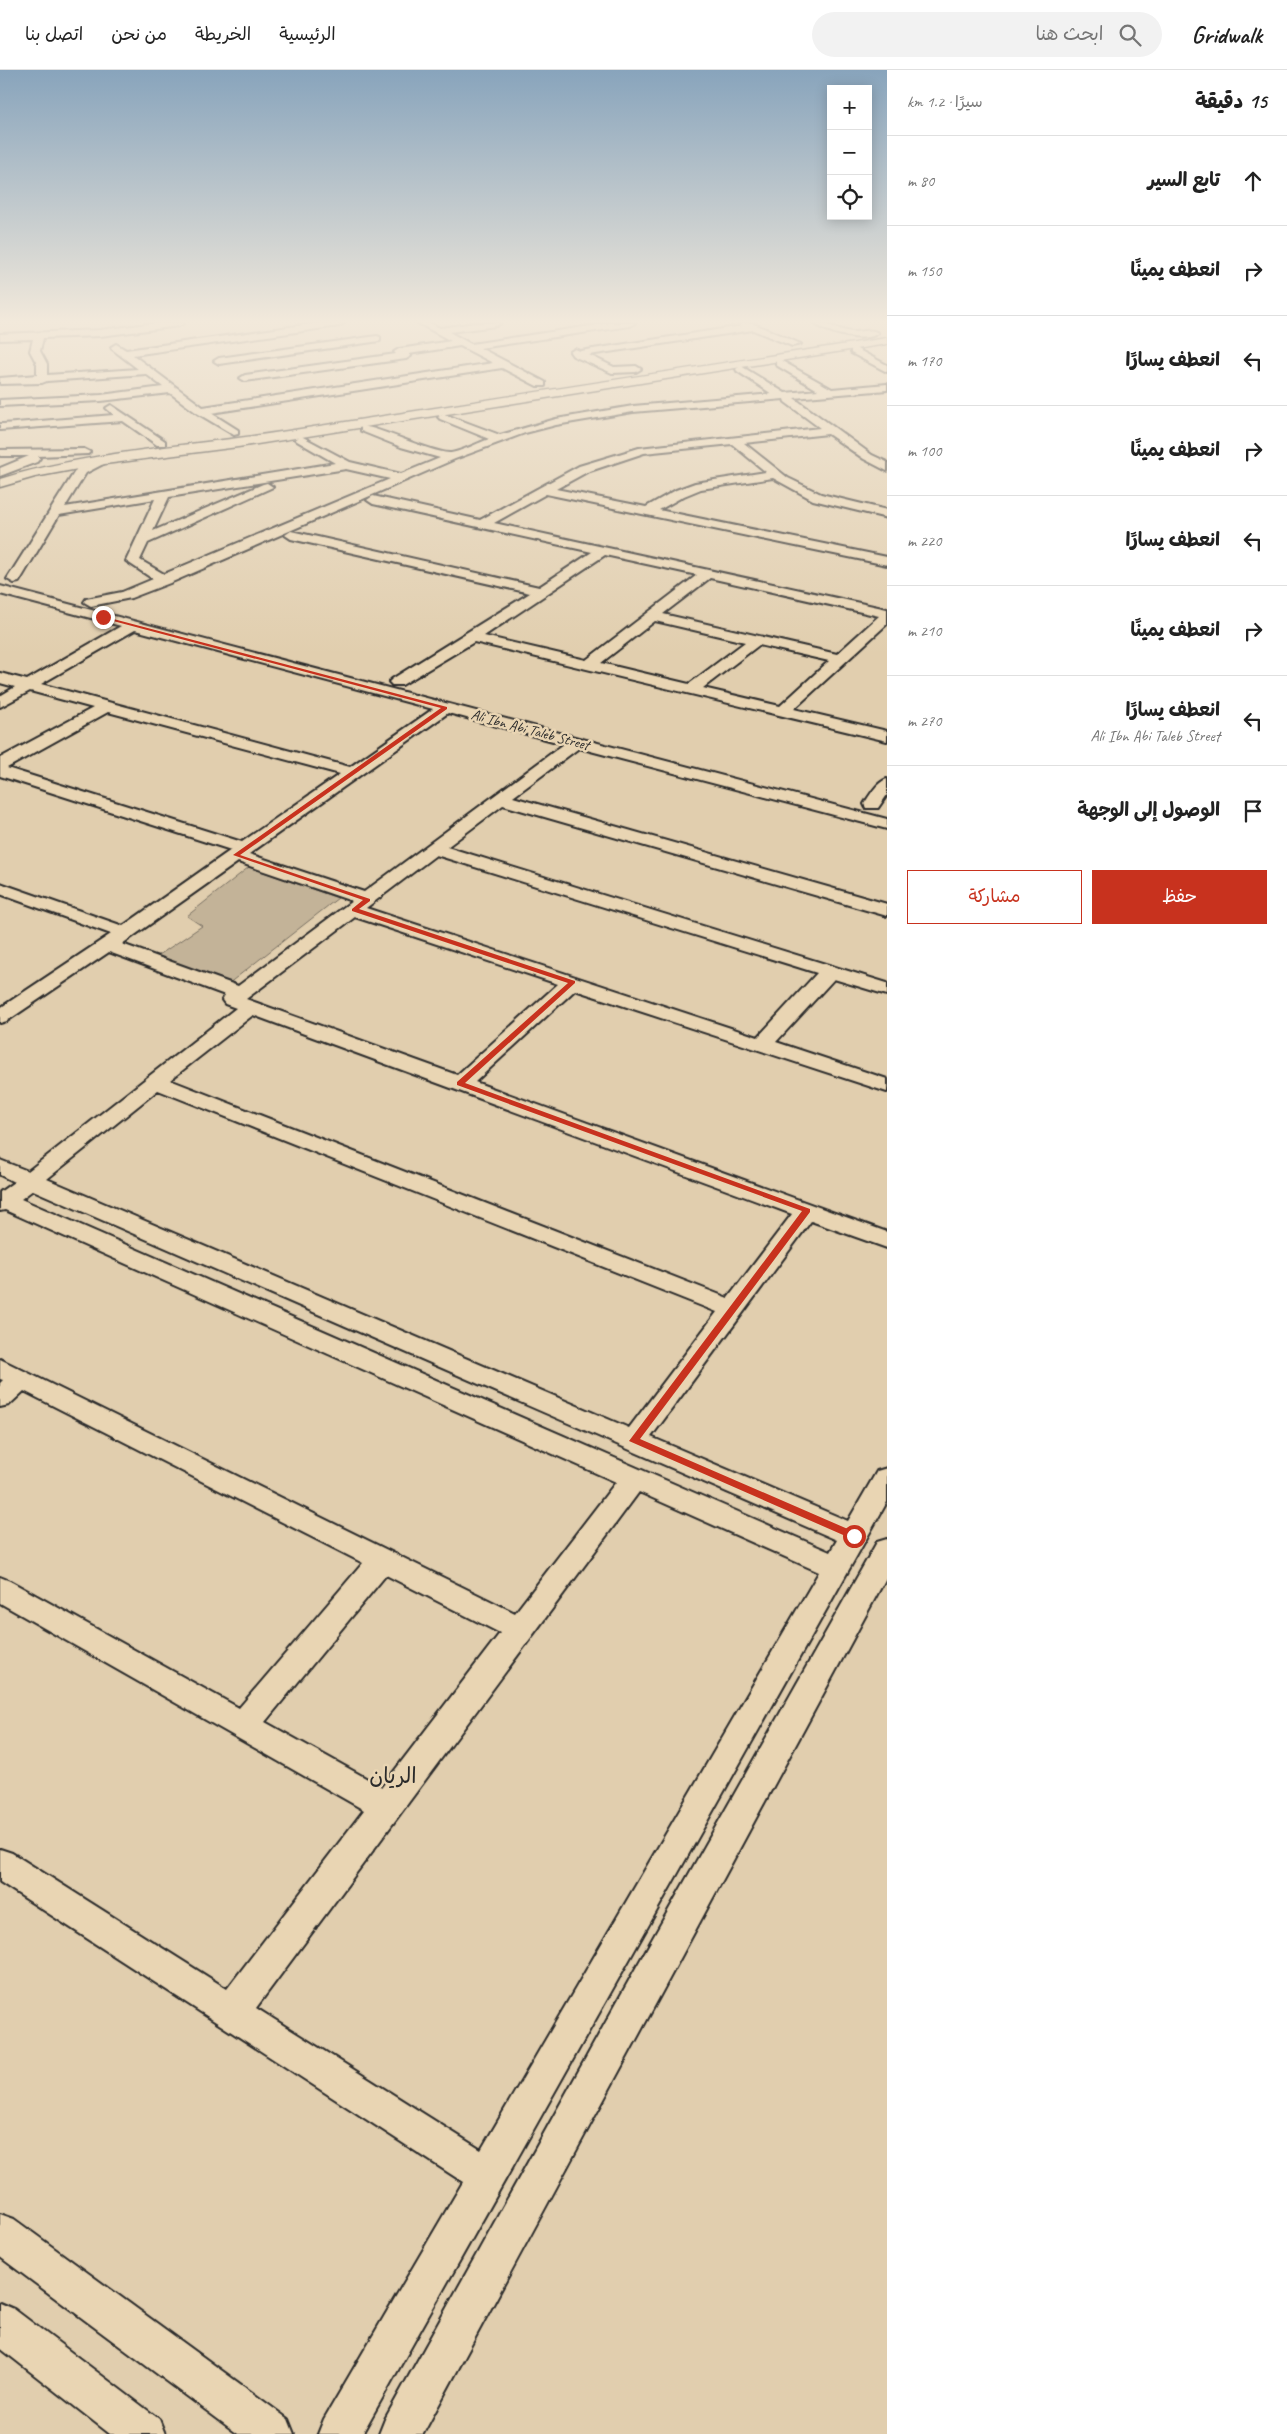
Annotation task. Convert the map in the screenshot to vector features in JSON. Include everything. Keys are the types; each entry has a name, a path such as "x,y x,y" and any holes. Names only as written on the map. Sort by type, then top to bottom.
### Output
{"main road":[{"path":"161,444 226,433"},
{"path":"0,472 84,452 250,433"},
{"path":"0,472 64,459 176,446 257,433"},
{"path":"178,452 298,433"},
{"path":"0,482 33,473 105,460 260,445 337,433"}],"street":[{"path":"145,433 161,444"},
{"path":"376,433 405,445 451,457"},
{"path":"488,433 500,439"},
{"path":"124,611 132,598 165,580 451,457 519,433"},
{"path":"91,602 132,598 291,535 515,440 541,433"},
{"path":"484,523 583,469 643,450 794,433"},
{"path":"835,433 868,457 887,466"},
{"path":"301,439 346,465 403,478"},
{"path":"733,439 784,481 818,497 887,514"},
{"path":"0,454 84,452"},
{"path":"0,454 34,458 0,472"},
{"path":"3,586 72,489 81,471 87,466 105,460"},
{"path":"55,512 346,465"},
{"path":"143,540 302,472"},
{"path":"33,473 57,473 66,476 70,479 72,489"},
{"path":"648,511 680,493 699,486 775,474"},
{"path":"545,490 887,561"},
{"path":"164,494 132,561 165,580"},
{"path":"373,500 484,523 887,614"},
{"path":"291,535 540,591"},
{"path":"397,682 472,638 604,550"},
{"path":"589,664 708,573"},
{"name":"Ali Ibn Abi Taleb Street","path":"3,586 91,602 879,807"},
{"name":"Ali Ibn Abi Taleb Street","path":"3,586 134,626 887,824"},
{"path":"784,710 887,614"},
{"path":"652,616 840,659"},
{"path":"0,702 134,626"},
{"path":"472,638 692,688 887,736"},
{"path":"692,688 756,640"},
{"path":"0,678 354,773"},
{"path":"0,764 107,706"},
{"path":"0,1016 125,933 445,708"},
{"path":"1,1201 156,1082 245,1001 361,905 576,742"},
{"path":"0,771 240,852 361,905 572,982 886,1084"},
{"path":"879,807 887,784"},
{"path":"502,798 887,910"},
{"path":"434,849 887,989"},
{"path":"0,888 125,933"},
{"path":"107,945 245,1001 460,1084 887,1240"},
{"path":"762,1045 830,971"},
{"path":"460,1084 572,982"},
{"path":"156,1082 732,1309"},
{"path":"0,1167 854,1536"},
{"path":"1,1201 836,1566"},
{"path":"634,1441 807,1210"},
{"path":"0,1398 11,1373 518,1629"},
{"path":"231,2012 518,1629 634,1478"},
{"path":"339,2434 887,1478"},
{"path":"400,2434 649,1978 887,1550"},
{"path":"243,1726 382,1560"},
{"path":"0,1589 386,1806"},
{"path":"0,1864 487,2176"},
{"path":"0,2233 273,2434"},
{"path":"3,2331 144,2434"}],"shaded area":[{"path":"249,867 338,898 228,984 156,957 202,926 187,916"}],"district":[{"name":"الريان","path":"393,1776"}],"route":[{"path":"103,617 445,708 236,855 368,900 354,910 572,982 460,1084 807,1210 634,1441 854,1536"}]}
